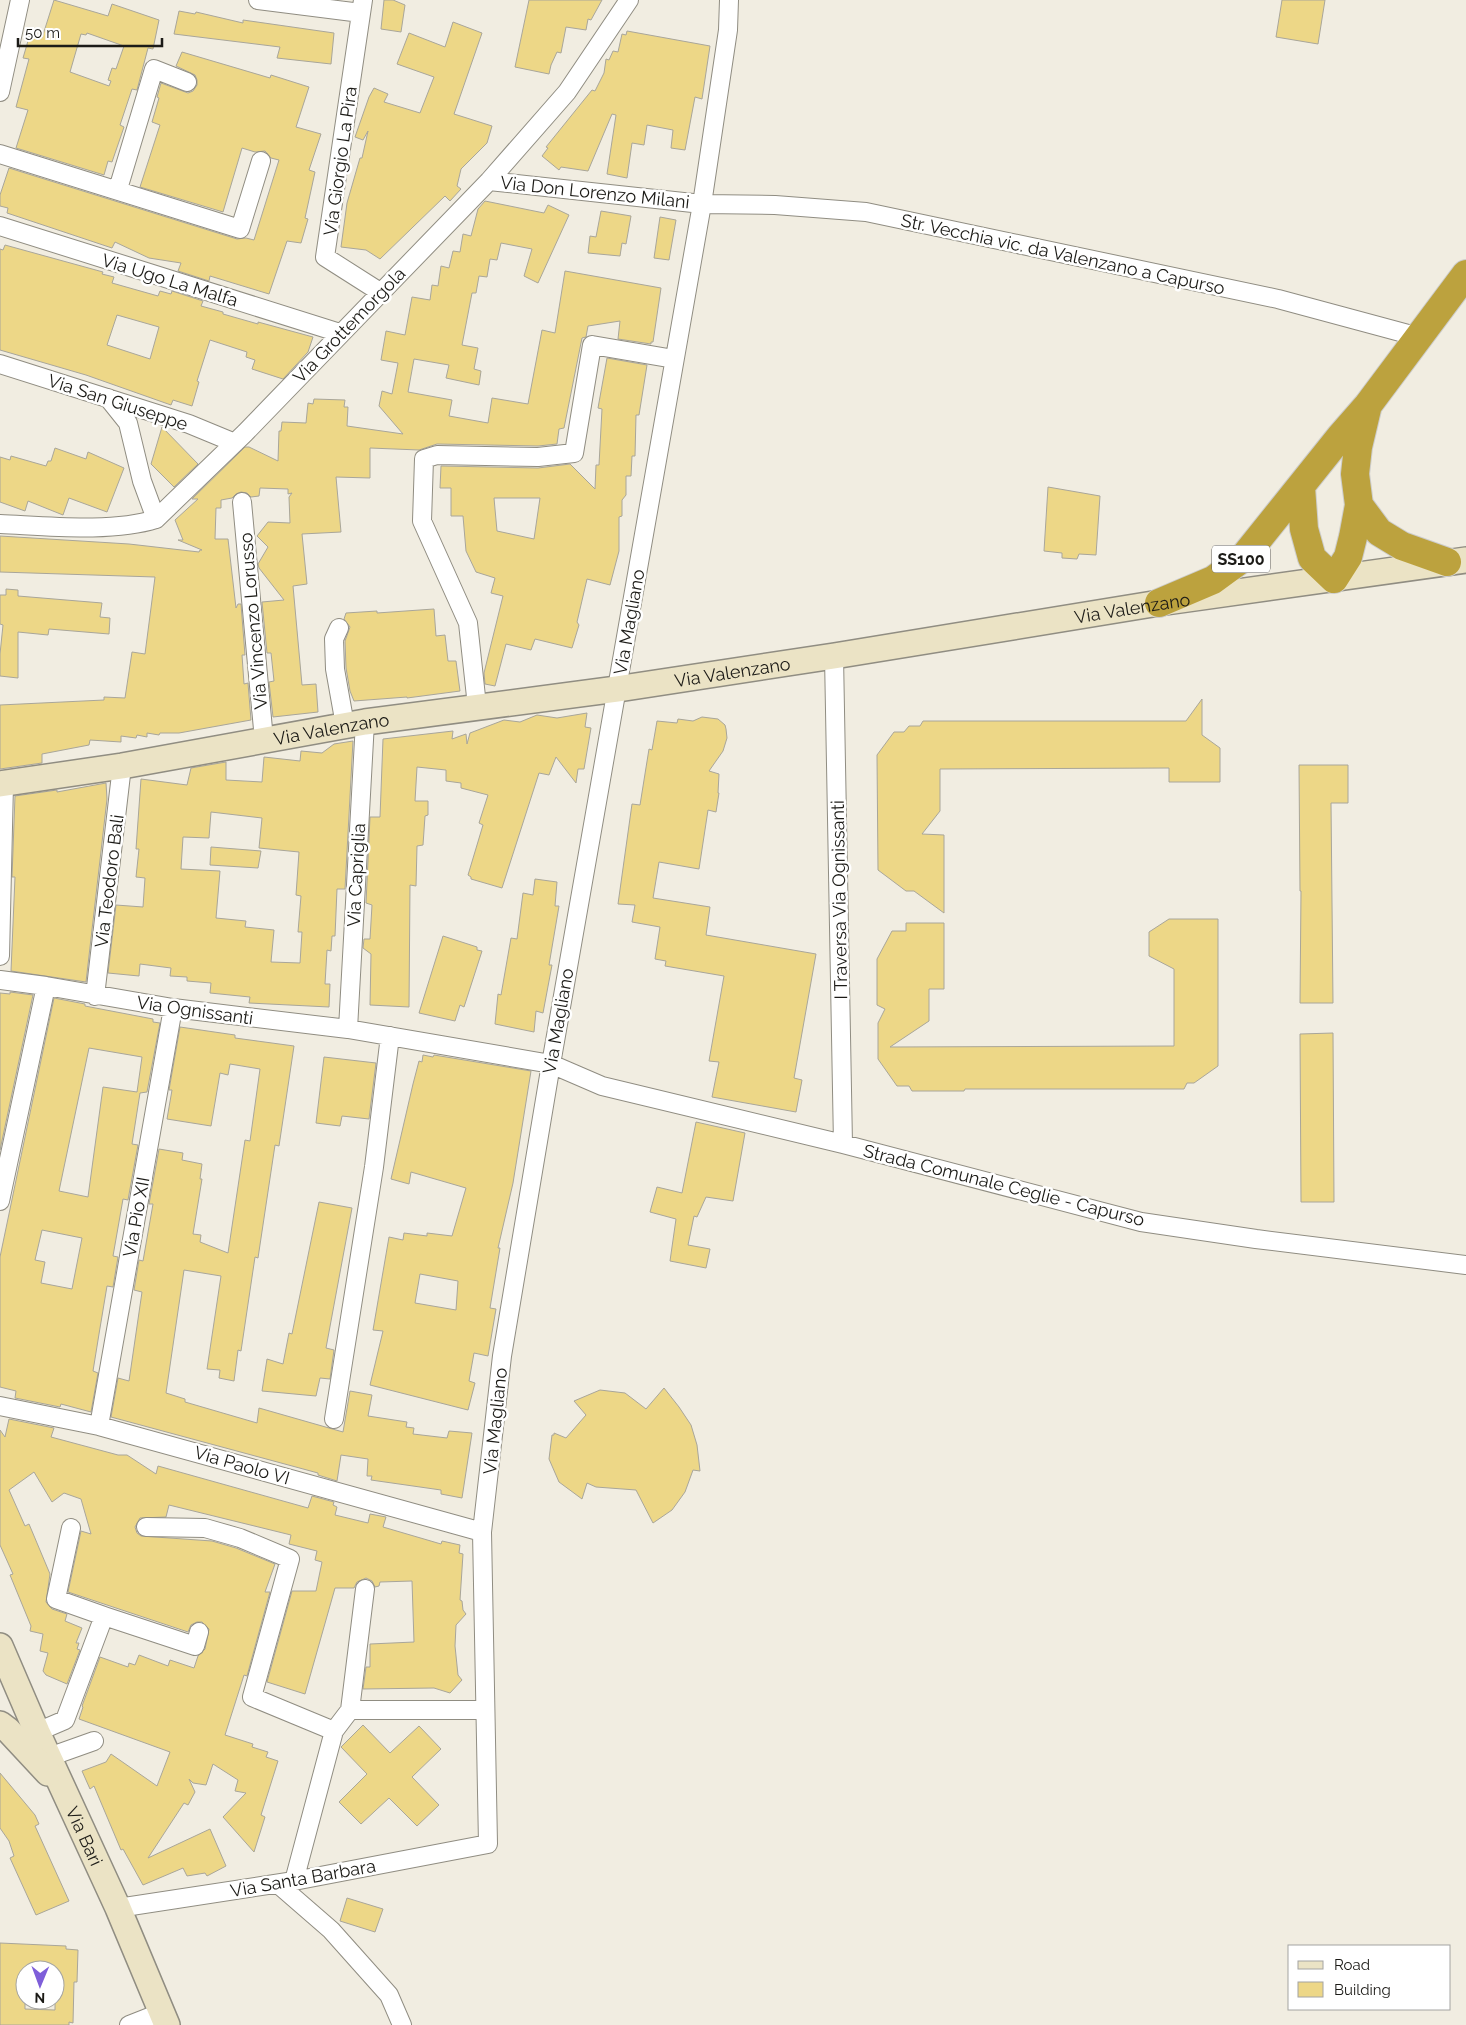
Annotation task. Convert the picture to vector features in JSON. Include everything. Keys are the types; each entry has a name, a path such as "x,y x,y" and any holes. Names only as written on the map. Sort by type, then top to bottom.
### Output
{"highway":[{"name":"SS100","path":"1160,603 1213,580 1243,558 1368,405 1466,274"},
{"name":"SS100","path":"1334,579 1348,557 1359,505 1355,474 1358,447 1368,405"},
{"path":"1301,487 1304,529 1312,558 1334,579"},
{"name":"SS100","path":"1359,505 1379,532 1402,546 1457,561"}],"street":[{"path":"0,92 20,0"},
{"path":"258,0 362,7"},
{"name":"Via Grottemorgola","path":"0,524 71,527 138,525 156,519 235,443 489,181 567,92 629,0"},
{"name":"Via Magliano","path":"488,1844 482,1532 502,1356 551,1064 702,204 728,30 729,0"},
{"name":"Via Giorgio La Pira","path":"362,7 326,257 380,292"},
{"path":"118,189 154,70 187,82"},
{"path":"0,154 118,189 240,229 260,161"},
{"name":"Via Don Lorenzo Milani","path":"489,181 702,204"},
{"name":"Str. Vecchia vic. da Valenzano a Capurso","path":"702,204 775,205 866,212 1278,299 1419,337"},
{"name":"Via Ugo La Malfa","path":"0,226 340,333"},
{"path":"477,706 468,623 422,521 424,460 437,455 538,457 574,453 592,345 674,359"},
{"name":"Via San Giuseppe","path":"0,364 189,424 235,443"},
{"path":"108,398 128,423 142,481 156,519"},
{"name":"Via Vincenzo Lorusso","path":"242,502 264,740"},
{"name":"Via Valenzano","path":"2,784 122,766 355,723 617,689 1160,603 1457,561"},
{"name":"Via Capriglia","path":"339,628 334,639 335,669 355,723 348,1029"},
{"name":"I Traversa Via Ognissanti","path":"834,656 843,1144"},
{"name":"Via Teodoro Bali","path":"95,996 122,766"},
{"path":"0,956 2,784"},
{"name":"Via Ognissanti","path":"0,980 173,1008 348,1029 551,1064"},
{"path":"0,1201 46,986"},
{"name":"Via Pio XII","path":"99,1426 173,1008"},
{"path":"334,1419 374,1167 390,1036"},
{"name":"Strada Comunale Ceglie - Capurso","path":"551,1064 602,1086 843,1144 1141,1222 1256,1239 1466,1265"},
{"name":"Via Paolo VI","path":"0,1406 99,1426 482,1532"},
{"path":"146,1527 206,1528 240,1538 290,1559 252,1698 334,1731"},
{"path":"70,1528 56,1599 195,1646 199,1632"},
{"path":"365,1589 350,1710 334,1731 286,1882 389,1994 402,2025"},
{"path":"37,1732 65,1720 104,1616"},
{"name":"Via Bari","path":"0,1646 9,1685 37,1732 49,1757 118,1908 164,2019"},
{"path":"0,1708 8,1706 14,1700 9,1685"},
{"path":"350,1710 485,1710"},
{"path":"0,1724 8,1730 65,1792"},
{"path":"49,1757 94,1741"},
{"name":"Via Santa Barbara","path":"118,1908 286,1882 488,1844"},
{"path":"130,2025 164,2019"}],"building":[{"path":"54,0 108,16 112,4 159,20 153,49 148,48 137,90 132,89 120,125 124,127 112,162 108,161 104,175 16,148 28,110 16,107 29,59 23,58 30,34 42,38","holes":["87,33 124,46 116,69 112,68 108,80 111,81 109,86 70,72 81,34 86,35"]},
{"path":"384,0 393,0 405,5 401,32 381,29"},
{"path":"529,0 602,0 591,20 588,19 586,30 566,27 561,53 557,52 549,74 515,67"},
{"path":"1282,0 1325,0 1318,44 1276,37"},
{"path":"179,11 195,14 196,12 243,23 243,20 334,33 331,64 277,58 280,47 174,34"},
{"path":"453,22 482,33 454,114 492,126 487,143 461,169 457,186 461,189 450,201 445,196 380,259 366,250 341,247 347,203 360,158 362,158 368,131 363,140 355,137 369,97 374,88 388,94 384,102 420,113 434,77 397,64 409,33 445,47"},
{"path":"627,31 710,46 702,99 695,97 685,150 671,148 673,130 647,125 644,145 632,143 627,178 607,174 616,115 612,114 588,171 561,167 559,170 542,156 548,148 546,147 592,90 595,91 604,73 606,59 609,60 613,51 618,52 622,34 626,35"},
{"path":"182,52 270,78 271,75 309,87 296,127 321,134 309,170 315,172 305,218 308,219 301,243 287,241 269,294 210,276 209,281 178,271 181,263 149,258 115,242 112,248 7,213 8,208 0,206 0,195 9,168 237,239 246,238 254,240 279,160 271,158 265,151 255,152 242,148 223,212 140,187 160,125 152,122 161,83 188,93 193,91 197,85 195,75 176,66"},
{"path":"485,201 544,213 548,205 569,215 538,283 524,276 532,249 501,243 497,260 490,259 487,277 479,276 476,293 472,293 462,345 478,348 474,369 481,371 479,385 446,378 449,365 414,359 408,392 452,400 449,416 488,423 492,398 528,404 542,330 555,333 565,271 661,288 653,342 651,344 618,339 620,321 588,326 586,337 582,338 564,428 559,429 557,444 538,446 437,444 419,450 370,448 370,478 336,477 341,532 302,534 307,584 293,586 302,685 316,684 318,712 273,717 269,682 274,681 271,653 267,653 262,602 284,600 259,568 258,564 268,547 257,536 268,522 290,523 289,497 292,493 288,494 288,489 260,488 259,496 251,497 247,493 241,492 232,498 221,500 221,508 216,508 215,539 228,539 236,608 238,604 241,604 245,655 242,655 244,684 248,683 251,720 179,733 160,733 159,735 147,733 147,737 137,735 136,738 121,736 121,742 90,740 89,745 42,754 42,763 0,769 0,705 104,700 104,697 125,698 132,652 145,654 155,577 0,572 0,536 129,544 199,552 202,550 178,540 183,540 175,520 198,499 192,499 245,447 249,447 278,461 279,431 281,431 282,422 306,423 308,403 313,404 314,399 345,400 344,407 348,407 347,426 403,434 379,406 382,391 392,394 398,363 381,360 386,331 405,335 412,297 430,300 432,285 438,286 441,266 449,268 453,251 460,252 463,234 471,236 478,209"},
{"path":"601,211 631,216 626,244 622,243 620,256 588,253 590,236 596,237"},
{"path":"660,217 676,220 669,260 654,258"},
{"path":"5,245 103,272 102,274 114,277 112,283 158,296 160,291 171,294 172,291 203,301 201,306 223,312 223,314 313,337 308,352 283,379 252,369 255,360 246,357 247,352 210,340 197,381 199,382 192,406 173,400 171,405 86,375 0,350 0,249 3,250","holes":["117,315 159,327 150,359 107,345"]},
{"path":"607,358 647,365 639,415 636,415 635,456 632,456 631,476 626,476 626,495 622,500 622,516 619,517 619,551 610,585 587,579 577,622 579,625 572,648 535,639 531,650 506,644 495,686 485,684 484,673 503,596 491,593 495,578 476,572 466,551 463,516 451,516 451,488 440,488 441,466 538,468 570,464 595,489 596,465 599,465 602,409 598,408","holes":["494,498 540,498 534,539 497,531"]},
{"path":"162,427 198,464 174,487 151,464"},
{"path":"55,448 86,459 88,452 124,468 107,512 69,498 63,515 28,501 25,511 0,502 0,457 10,460 11,456 46,466 48,461 51,461"},
{"path":"1048,487 1100,496 1096,555 1079,554 1077,559 1062,558 1062,553 1044,551"},
{"path":"6,589 18,590 18,596 102,603 100,617 110,618 109,634 49,629 48,635 18,632 18,678 0,676 3,625 0,624 0,595 6,595"},
{"path":"434,609 436,636 445,635 448,661 456,661 460,691 407,698 354,701 350,691 346,668 345,641 350,627 344,619 346,613"},
{"path":"1202,699 1202,735 1220,748 1220,782 1169,782 1169,768 940,769 940,811 922,834 944,835 944,913 914,891 906,891 878,870 877,755 894,732 904,732 909,726 920,726 923,721 1186,721"},
{"path":"587,713 585,727 591,728 584,769 578,769 576,783 556,757 549,775 539,773 502,888 471,879 468,875 483,825 479,823 488,795 461,788 461,783 446,781 446,770 417,767 415,801 428,801 428,815 425,816 423,845 417,846 416,886 410,885 409,1007 370,1005 371,954 363,948 364,939 370,939 372,905 366,903 370,817 380,817 383,739 453,731 452,739 466,734 467,744 470,733 504,720 520,722 537,715 557,718"},
{"path":"702,717 718,719 725,725 726,729 727,738 723,751 709,771 719,774 716,812 708,810 699,869 659,862 653,898 710,907 706,935 816,954 794,1078 802,1080 796,1112 712,1097 719,1062 709,1061 724,976 665,966 666,961 655,959 660,927 632,922 635,905 618,904 632,804 640,805 649,749 652,750 657,721 677,723 678,719 693,721"},
{"path":"353,741 345,889 337,889 335,936 332,936 331,951 327,950 325,984 330,984 329,1007 249,1003 250,997 210,993 211,983 187,981 187,977 170,976 171,968 140,964 139,976 108,973 116,905 143,907 145,878 136,877 139,849 136,849 141,779 187,785 191,768 226,762 226,780 262,782 264,757 300,761 301,751 322,753 334,744","holes":["211,812 262,818 259,848 299,852 296,895 301,896 298,932 302,932 300,963 271,962 274,930 245,927 246,921 216,918 220,871 181,869 183,837 209,838"]},
{"path":"1299,765 1348,765 1348,803 1331,803 1333,1003 1300,1003"},
{"path":"106,783 107,799 86,982 11,971 15,877 12,877 15,796 57,790 57,792"},
{"path":"211,847 261,851 258,868 210,865"},
{"path":"535,879 557,882 555,906 559,906 549,965 552,965 543,1013 536,1011 534,1032 495,1024 498,994 501,995 511,938 517,939 523,893 533,895"},
{"path":"1169,919 1218,919 1218,1066 1194,1083 1187,1083 1184,1089 965,1089 964,1091 912,1091 909,1086 897,1086 878,1059 878,1023 885,1009 877,1005 877,959 892,931 906,931 906,923 944,923 944,989 929,989 929,1021 890,1047 1174,1046 1174,969 1149,956 1149,932"},
{"path":"443,936 477,947 477,950 482,951 464,1007 460,1005 455,1021 419,1013"},
{"path":"10,992 33,995 0,1150 0,993 10,994"},
{"path":"54,998 153,1019 153,1022 160,1023 147,1092 140,1093 132,1144 138,1145 128,1200 123,1199 113,1256 118,1257 113,1287 107,1286 93,1371 98,1373 91,1412 61,1404 60,1407 15,1398 16,1391 0,1387 0,1257","holes":["89,1048 142,1057 137,1092 103,1087 88,1197 59,1191","42,1230 82,1238 72,1289 41,1283 45,1262 35,1260"]},
{"path":"180,1027 235,1035 235,1038 294,1046 279,1146 275,1145 258,1258 255,1257 241,1351 238,1350 234,1381 219,1378 220,1370 207,1369 221,1276 184,1270 166,1393 185,1399 185,1402 257,1423 259,1408 343,1432 350,1391 372,1395 368,1416 407,1422 406,1427 414,1428 413,1434 447,1438 449,1431 472,1433 462,1498 441,1494 441,1490 371,1480 372,1476 367,1476 368,1459 341,1455 337,1481 318,1475 318,1473 111,1417 118,1378 129,1381 142,1292 134,1290 139,1260 143,1261 153,1204 149,1204 159,1149 183,1153 182,1160 202,1164 200,1179 202,1179 193,1234 201,1235 200,1242 228,1253 245,1140 250,1141 260,1069 230,1064 228,1075 220,1073 211,1126 167,1119 172,1090 169,1090"},
{"path":"1333,1033 1334,1202 1301,1202 1300,1034"},
{"path":"423,1055 433,1057 434,1055 531,1071 513,1183 498,1248 500,1248 490,1308 496,1309 488,1356 474,1353 469,1381 475,1383 468,1410 370,1385 383,1331 373,1330 389,1237 403,1240 404,1233 427,1236 427,1233 452,1236 466,1188 411,1172 409,1184 391,1179 419,1061 422,1062","holes":["420,1274 458,1281 456,1310 415,1303"]},
{"path":"324,1057 376,1063 369,1119 342,1116 340,1126 316,1123"},
{"path":"696,1122 745,1133 733,1201 706,1197 697,1217 694,1216 688,1245 710,1249 706,1268 670,1261 676,1219 650,1212 657,1187 682,1193"},
{"path":"319,1202 352,1208 326,1348 334,1350 330,1379 320,1378 316,1396 262,1391 267,1359 283,1364 289,1333 292,1334"},
{"path":"664,1388 691,1425 697,1445 700,1471 693,1470 685,1492 672,1510 653,1523 636,1490 596,1487 587,1483 582,1499 559,1482 549,1459 552,1435 554,1433 566,1438 586,1415 574,1401 600,1390 625,1393 646,1409"},
{"path":"9,1419 54,1428 51,1437 118,1455 127,1455 156,1474 158,1466 308,1508 312,1496 334,1502 333,1505 337,1507 335,1515 368,1523 370,1514 386,1517 383,1527 441,1544 442,1541 460,1545 459,1553 463,1554 460,1600 466,1614 456,1625 455,1646 458,1675 462,1680 450,1693 434,1688 363,1689 366,1667 370,1667 370,1644 414,1642 412,1581 380,1582 379,1586 375,1587 372,1581 366,1578 357,1582 354,1588 335,1588 305,1694 267,1682 292,1591 316,1591 322,1562 315,1560 317,1551 289,1544 291,1535 169,1505 166,1517 140,1518 135,1527 137,1533 141,1536 212,1541 236,1548 275,1564 265,1592 270,1592 247,1676 244,1675 225,1735 253,1744 252,1747 268,1752 266,1757 278,1761 261,1815 265,1817 254,1852 223,1817 246,1793 235,1791 238,1780 213,1764 206,1785 193,1783 189,1779 195,1792 188,1805 184,1803 148,1858 210,1829 226,1866 207,1876 205,1873 187,1876 183,1868 143,1885 123,1849 121,1850 94,1786 90,1789 82,1771 106,1762 111,1754 157,1786 170,1752 79,1719 82,1706 100,1657 128,1667 129,1663 135,1665 139,1655 168,1666 170,1660 194,1668 198,1656 205,1649 209,1629 202,1622 197,1622 191,1625 188,1632 68,1592 81,1531 91,1534 81,1499 64,1493 52,1502 34,1472 9,1490 25,1526 29,1524 50,1574 46,1602 52,1609 67,1614 65,1621 82,1628 76,1643 79,1643 77,1649 80,1650 67,1684 46,1675 43,1671 48,1653 40,1651 43,1634 30,1631 31,1626 10,1575 13,1574 0,1545 0,1430 5,1437"},
{"path":"363,1725 390,1753 419,1726 441,1749 412,1777 439,1805 417,1826 389,1798 361,1824 339,1802 367,1774 341,1747"},
{"path":"0,1773 35,1815 39,1824 35,1826 69,1901 36,1915 10,1858 14,1856 9,1841 0,1828"},
{"path":"347,1898 383,1909 375,1932 340,1921"},
{"path":"0,1943 66,1946 66,1949 78,1950 77,1982 74,1982 73,2023 69,2022 69,2025 0,2025"}]}
